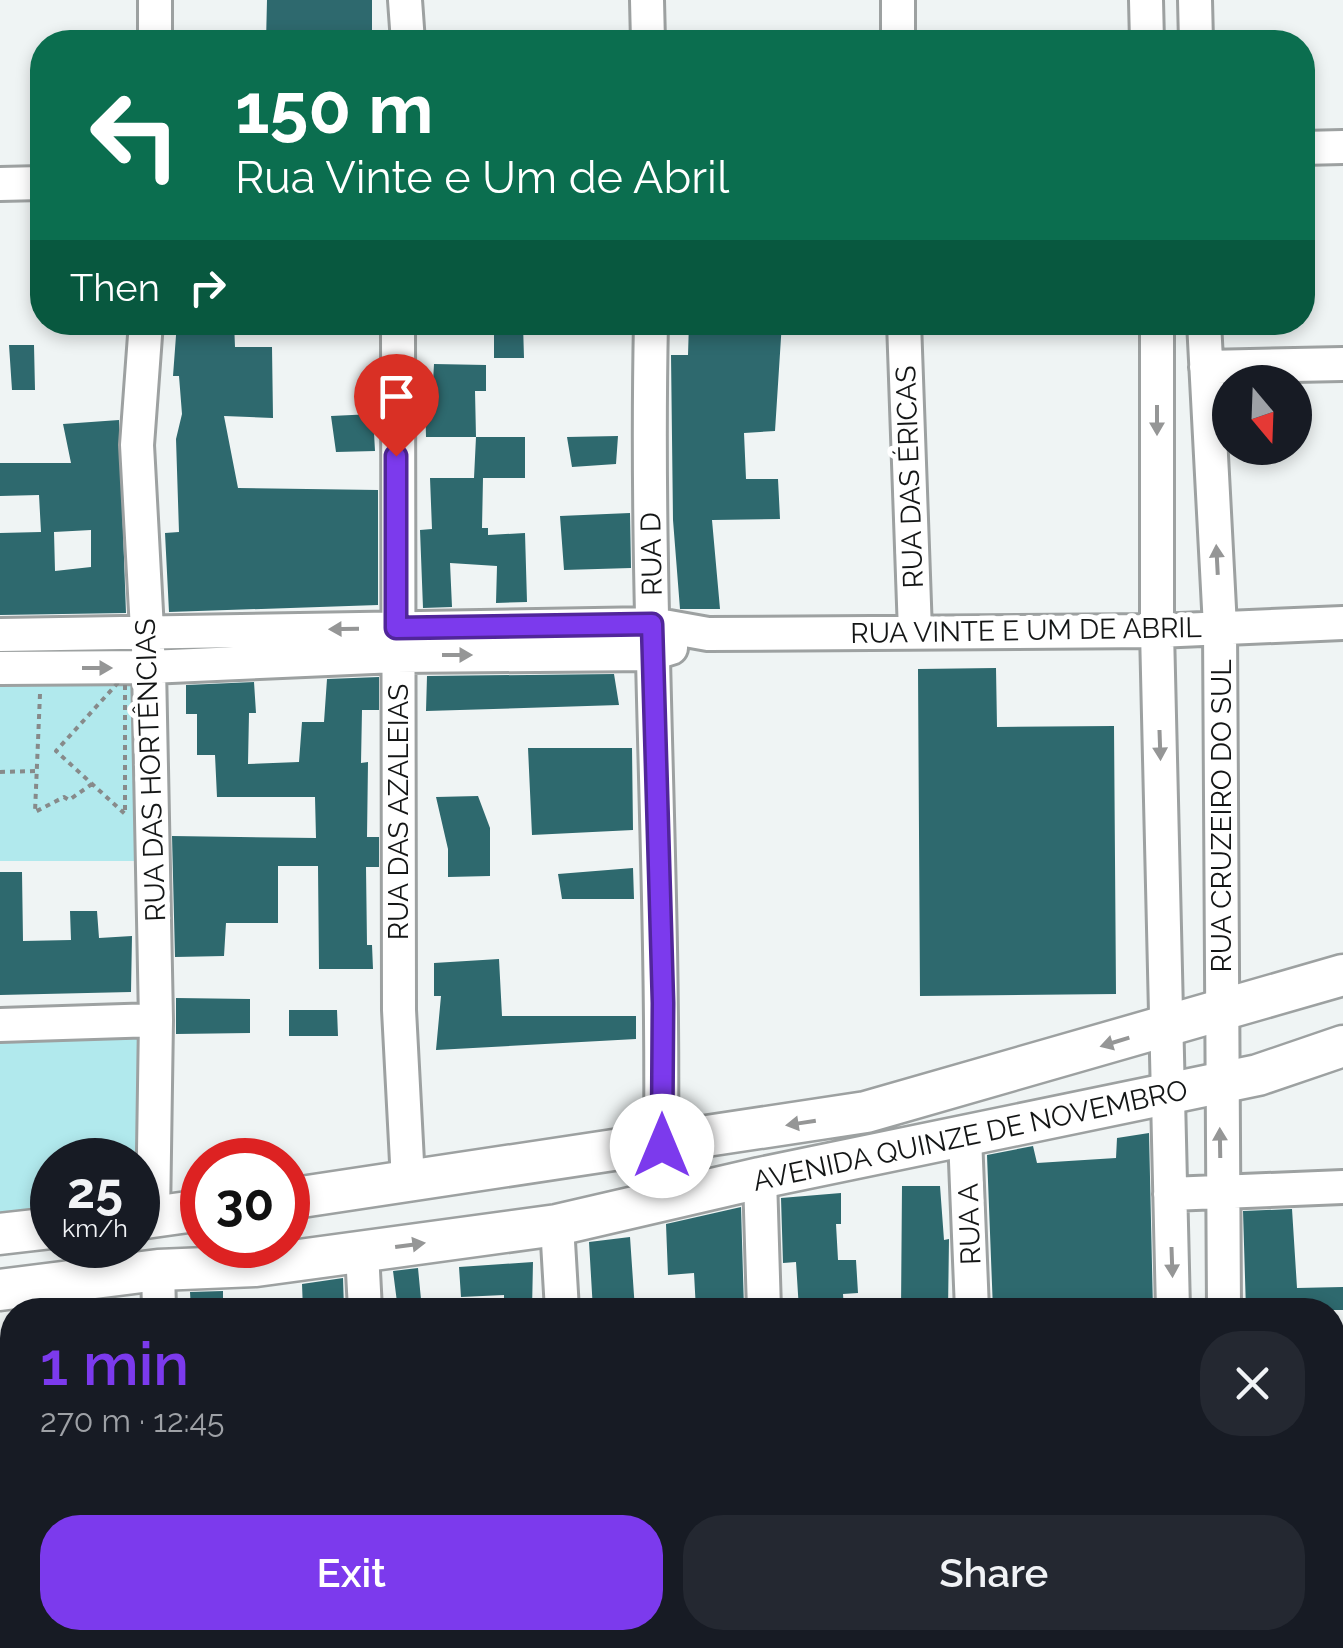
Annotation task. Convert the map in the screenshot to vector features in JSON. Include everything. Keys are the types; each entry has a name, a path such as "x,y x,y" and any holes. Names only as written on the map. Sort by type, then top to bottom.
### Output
{"main road":[{"name":"AVENIDA QUINZE DE NOVEMBRO","path":"310,1195 662,1146 866,1112 1343,975"},
{"name":"AVENIDA QUINZE DE NOVEMBRO","path":"310,1253 362,1252 557,1225 760,1178 1219,1084 1343,1046"},
{"path":"926,1096 954,1139"},
{"path":"0,1234 30,1231"},
{"name":"AVENIDA QUINZE DE NOVEMBRO","path":"0,1290 180,1267"}],"street":[{"path":"155,0 155,30"},
{"path":"405,0 407,30"},
{"path":"647,0 648,30"},
{"path":"898,0 898,30"},
{"path":"1146,0 1147,30"},
{"path":"1195,0 1196,30"},
{"path":"1315,148 1343,147"},
{"path":"0,184 30,183"},
{"name":"RUA DAS HORTÊNCIAS","path":"145,335 138,445 149,668 156,1020 149,1138"},
{"name":"RUA DAS AZALEIAS","path":"398,335 400,1010 408,1182"},
{"name":"RUA D","path":"651,335 652,639 663,1003 662,1146"},
{"name":"RUA DAS ÉRICAS","path":"904,335 915,632"},
{"name":"RUA CRUZEIRO DO SUL","path":"1157,335 1157,631 1174,1298"},
{"name":"RUA CRUZEIRO DO SUL","path":"1205,335 1220,627 1219,1084 1224,1298"},
{"path":"1206,367 1343,364"},
{"name":"RUA VINTE E UM DE ABRIL","path":"0,635 146,632 396,642 652,639 708,634 1157,631 1343,624"},
{"name":"RUA VINTE E UM DE ABRIL","path":"0,668 149,668 396,642"},
{"path":"0,1024 156,1020"},
{"name":"RUA A","path":"954,1139 971,1298"},
{"path":"760,1178 764,1298"},
{"path":"1170,1194 1343,1186"},
{"path":"557,1225 561,1298"},
{"path":"362,1252 364,1298"},
{"path":"158,1270 159,1298"}],"path":[{"path":"39,752 56,752 125,814 125,676 56,752"},
{"path":"40,679 35,812 64,797 69,800 92,784"},
{"path":"0,772 39,771"}],"shaded area":[{"path":"133,670 134,861 0,861 0,676"},
{"path":"145,1036 141,1138 30,1138 30,1217 0,1220 0,1037"}],"building":[{"path":"267,0 372,0 372,30 266,30"},
{"path":"176,335 235,335 235,347 272,347 273,418 224,416 238,488 378,490 378,605 169,612 165,533 179,532 176,439 182,414 179,376 173,376"},
{"path":"494,335 523,335 524,358 494,358"},
{"path":"689,335 781,335 775,431 744,433 746,479 778,479 780,519 712,520 720,609 680,609 673,520 671,355 688,355"},
{"path":"9,345 34,345 35,390 12,390"},
{"path":"434,364 486,365 486,391 475,391 476,437 426,437 425,399 432,399"},
{"path":"373,414 375,451 336,452 331,416"},
{"path":"119,420 126,613 0,615 0,533 41,532 39,495 0,496 0,463 71,463 63,424","holes":["91,530 91,567 55,571 54,532"]},
{"path":"618,436 616,464 572,467 567,437"},
{"path":"476,437 525,437 525,478 483,478 482,528 488,528 488,535 525,533 527,602 496,603 497,566 450,563 452,607 423,608 420,530 432,529 430,478 474,478"},
{"path":"630,513 631,568 564,570 560,516"},
{"path":"996,668 997,727 1114,726 1116,994 920,996 918,669"},
{"path":"614,674 619,705 426,711 427,676"},
{"path":"379,677 379,710 362,710 361,763 368,762 367,837 379,837 379,867 366,867 367,945 372,945 373,969 319,969 318,866 278,866 278,923 226,923 224,956 175,957 172,836 316,838 315,797 217,797 215,755 197,755 197,714 186,714 186,685 254,682 256,713 249,713 248,764 299,762 302,722 324,722 327,679"},
{"path":"528,748 632,748 633,830 532,835"},
{"path":"478,796 490,828 490,876 448,877 448,849 436,797"},
{"path":"633,868 634,899 562,899 558,874"},
{"path":"0,872 22,872 23,941 71,940 70,911 97,911 99,938 132,936 131,992 0,995"},
{"path":"499,959 502,1016 636,1016 636,1039 436,1050 441,996 434,996 434,963"},
{"path":"176,998 250,999 250,1033 176,1034"},
{"path":"289,1010 337,1010 338,1036 289,1036"},
{"path":"1149,1133 1153,1298 993,1298 987,1155 1033,1146 1037,1163 1116,1158 1117,1138"},
{"path":"902,1186 940,1186 944,1240 949,1239 948,1298 901,1298"},
{"path":"841,1193 841,1224 836,1224 838,1260 856,1260 858,1293 843,1294 843,1298 798,1298 796,1262 783,1263 781,1198"},
{"path":"741,1207 744,1298 695,1298 694,1273 668,1275 666,1224"},
{"path":"1292,1209 1297,1288 1343,1287 1343,1298 1246,1298 1243,1211"},
{"path":"630,1237 634,1298 592,1298 589,1242"},
{"path":"533,1262 532,1298 461,1297 459,1267"},
{"path":"418,1268 421,1298 396,1298 393,1271"},
{"path":"343,1278 344,1298 303,1298 302,1284"},
{"path":"223,1291 223,1298 190,1298 190,1292"}],"route":[{"path":"396,456 396,628 652,624 663,1003 662,1146"}]}
